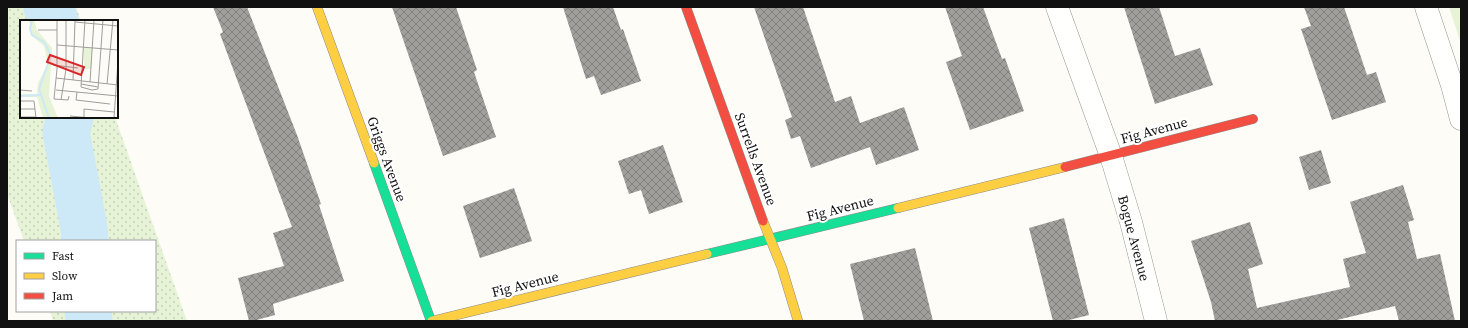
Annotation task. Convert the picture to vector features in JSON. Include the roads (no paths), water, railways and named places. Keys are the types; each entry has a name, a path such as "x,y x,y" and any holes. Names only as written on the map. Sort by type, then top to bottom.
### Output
{"street":[{"name":"Griggs Avenue","path":"317,7 431,321"},
{"name":"Surrells Avenue","path":"686,7 770,240 782,268 798,321"},
{"name":"Bogue Avenue","path":"1057,7 1111,156 1131,222 1156,321"},
{"path":"1426,7 1452,85 1461,120"},
{"name":"Fig Avenue","path":"431,321 770,240 1111,156 1253,119"}],"waterway":[{"path":"47,7 54,20"},
{"path":"70,118 66,132 85,240"},
{"path":"88,312 89,321"}]}
